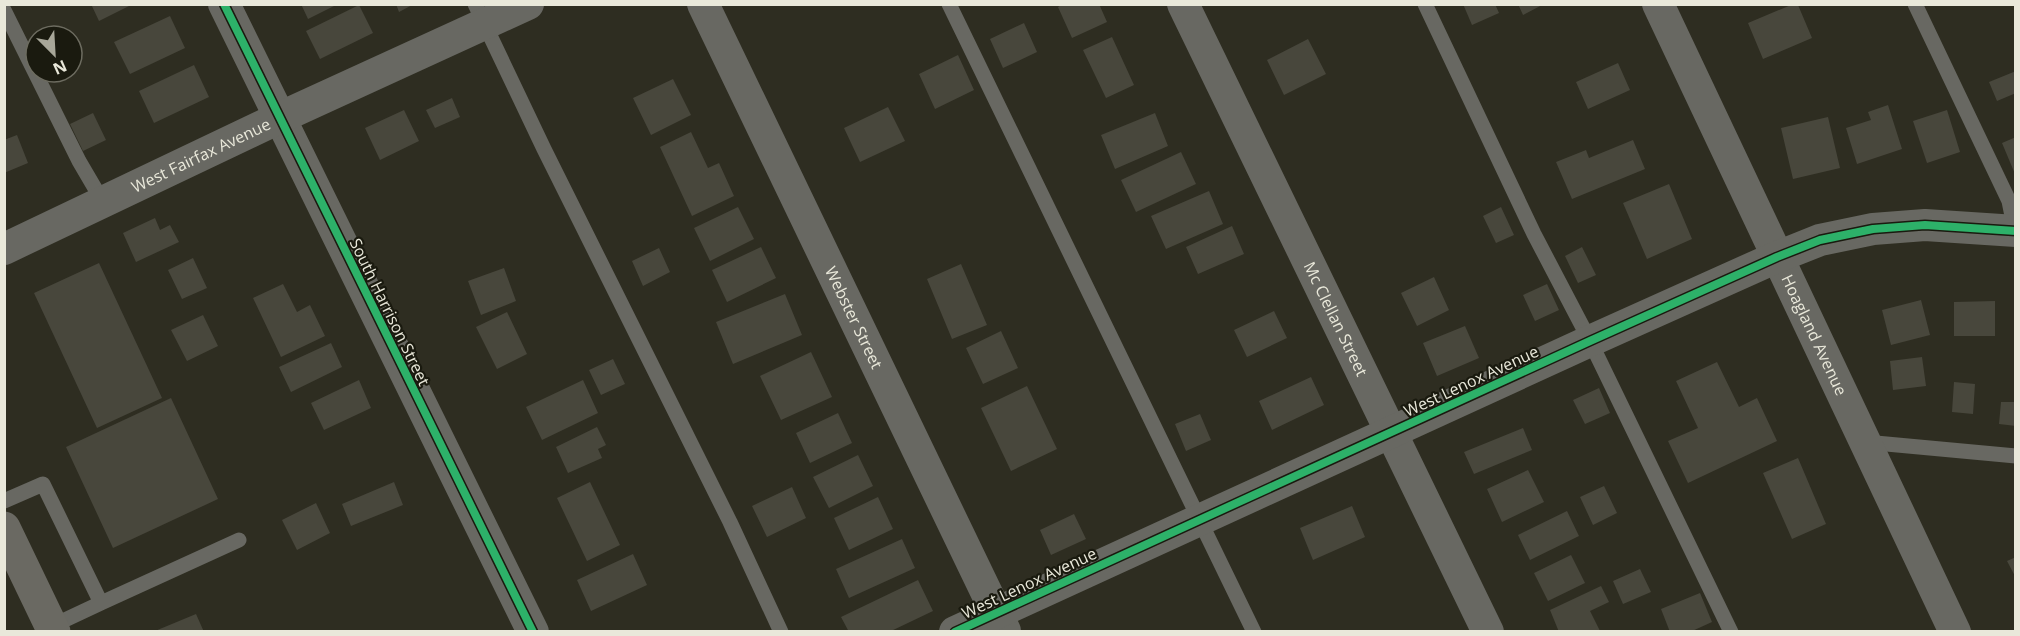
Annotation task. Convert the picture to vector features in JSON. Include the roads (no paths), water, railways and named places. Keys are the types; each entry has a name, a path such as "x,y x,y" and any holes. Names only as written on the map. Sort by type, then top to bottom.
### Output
{"street":[{"name":"South Harrison Street","path":"224,4 533,632"},
{"name":"West Fairfax Avenue","path":"4,249 279,118 480,15 528,4"},
{"name":"Webster Street","path":"703,4 1001,622"},
{"name":"Mc Clellan Street","path":"1183,4 1488,632"},
{"name":"Hoagland Avenue","path":"1658,4 1955,632"},
{"name":"West Lenox Avenue","path":"955,632 1001,622 1199,519 1590,341 1820,240 1873,229 1925,225 2015,231"},
{"path":"4,528 53,629"}],"lane":[{"path":"948,4 1254,632"},
{"path":"1425,4 1534,234 1590,341 1731,632"},
{"path":"1915,4 2009,201 2015,231"},
{"path":"4,10 79,161 103,202"},
{"path":"480,15 730,522 781,632"},
{"path":"1865,442 2016,456"},
{"path":"4,501 43,484 101,603"},
{"path":"53,629 101,603 239,540"}]}
